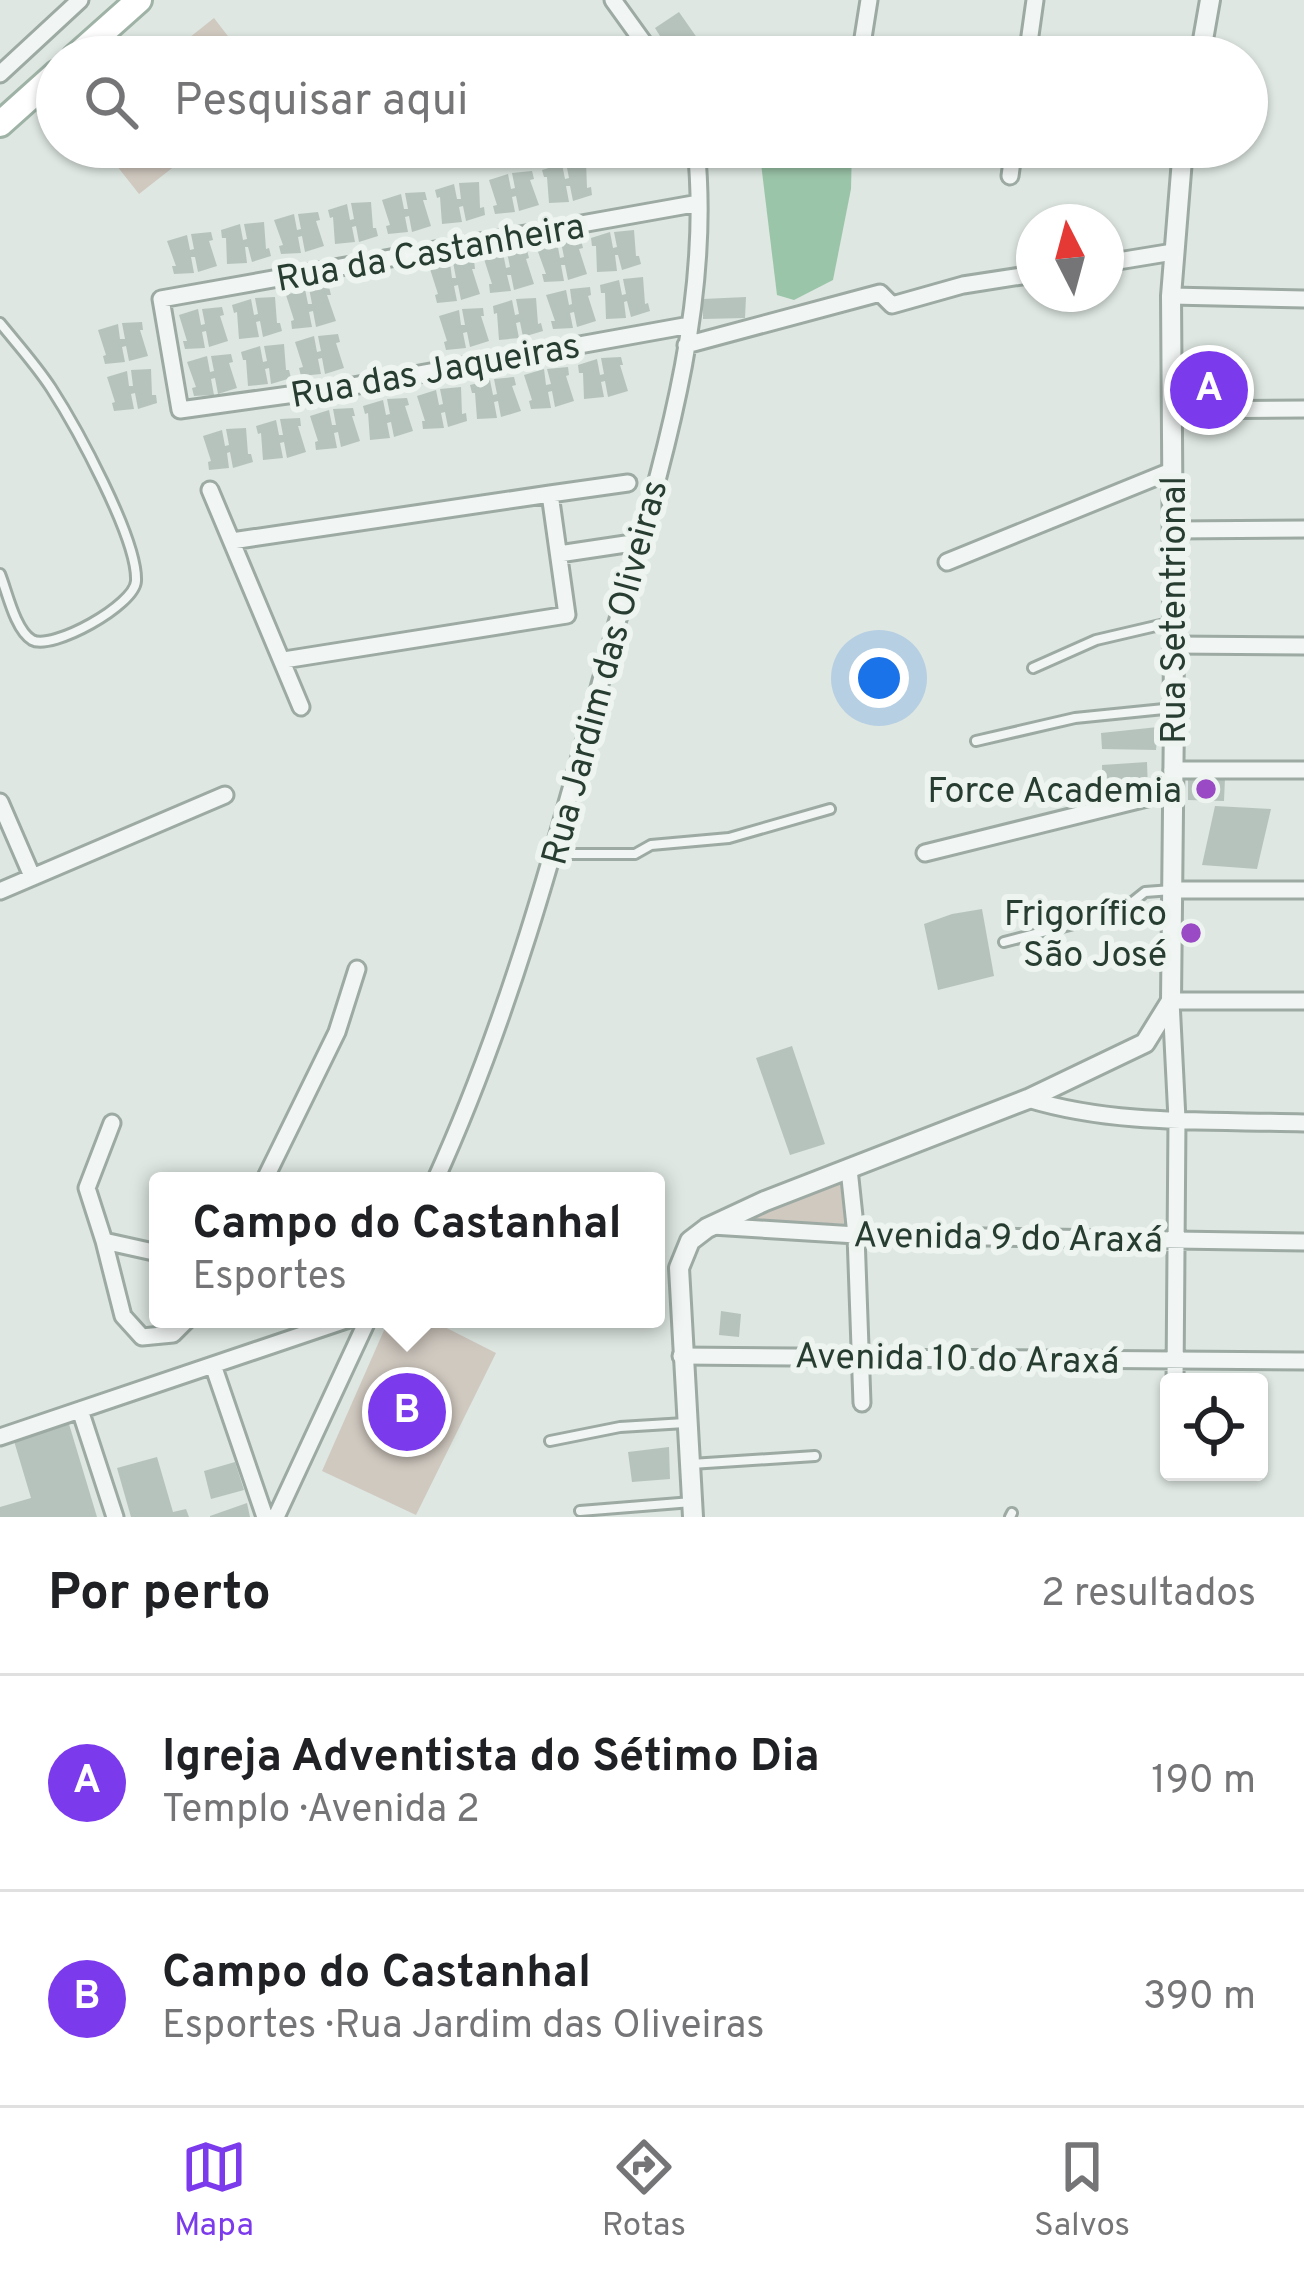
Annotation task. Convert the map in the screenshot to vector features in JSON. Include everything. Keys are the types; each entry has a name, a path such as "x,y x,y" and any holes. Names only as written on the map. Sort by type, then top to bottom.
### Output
{"main road":[{"path":"99,36 139,0"},
{"path":"0,124 36,92"}],"street":[{"path":"41,36 80,0"},
{"path":"613,0 639,36"},
{"path":"863,36 869,0"},
{"path":"1030,36 1035,0"},
{"path":"1204,36 1210,0"},
{"path":"0,74 36,41"},
{"name":"Rua Jardim das Oliveiras","path":"439,1172 480,1079 534,924 671,428 690,325 697,168"},
{"path":"1010,176 1011,168"},
{"name":"Rua Setentrional","path":"1175,1373 1178,1119 1171,1001 1171,296 1181,168"},
{"name":"Rua da Castanheira","path":"180,410 161,299 699,203"},
{"path":"1124,260 1173,252"},
{"path":"686,345 880,293 892,305 963,285 1016,277"},
{"path":"1171,296 1304,299"},
{"name":"Rua das Jaqueiras","path":"180,410 353,386 690,325"},
{"path":"1172,410 1304,409"},
{"path":"947,562 1171,471"},
{"path":"232,541 628,483"},
{"path":"210,490 301,707"},
{"path":"284,660 567,615 550,494"},
{"path":"1172,530 1304,530"},
{"path":"559,554 639,542"},
{"path":"1174,645 1304,646"},
{"path":"1172,770 1304,770"},
{"path":"926,853 1171,792"},
{"path":"0,891 225,795"},
{"path":"0,802 32,876"},
{"path":"1173,890 1304,890"},
{"path":"268,1172 337,1032 357,969"},
{"path":"693,1509 681,1355 680,1268 690,1241 712,1226 1028,1099 1145,1043 1171,1001 1304,1001"},
{"path":"1028,1099 1084,1114 1304,1123"},
{"path":"112,1123 87,1188 123,1316 142,1337 172,1334 178,1328"},
{"path":"849,1169 862,1403"},
{"name":"Avenida 9 do Araxá","path":"712,1226 856,1235 1304,1242"},
{"path":"104,1241 149,1250"},
{"path":"0,1437 322,1328"},
{"path":"276,1517 364,1328"},
{"name":"Avenida 10 do Araxá","path":"681,1355 1304,1361"},
{"path":"213,1365 266,1517"},
{"path":"80,1410 115,1517"}],"lane":[{"path":"0,323 51,389 80,442 120,521 136,581 126,602 48,643 33,641 24,632 0,574"},
{"path":"1033,668 1096,640 1173,622"},
{"path":"976,741 1075,718 1174,708"},
{"path":"553,854 634,854 650,845 730,838 830,809"},
{"path":"1004,942 1120,912 1145,892 1173,890"},
{"path":"550,1441 620,1427 686,1423"},
{"path":"689,1464 814,1456"},
{"path":"580,1511 693,1509"}],"shaded area":[{"path":"214,18 228,36 191,36"},
{"path":"119,168 172,168 139,194"},
{"path":"762,168 852,168 833,280 794,300 777,295"},
{"path":"843,1182 845,1224 746,1219"},
{"path":"385,1328 447,1328 496,1353 416,1515 322,1471"}],"building":[{"path":"679,12 696,36 660,36 655,28"},
{"path":"563,168 565,179 569,178 567,168 586,168 592,195 573,201 570,186 566,186 569,202 549,203 542,170"},
{"path":"532,171 534,179 530,180 539,205 519,211 516,196 512,197 515,212 495,214 489,180 508,174 511,189 515,188 512,173"},
{"path":"479,182 480,208 484,207 485,215 466,221 463,206 459,207 462,222 442,224 435,190 454,184 457,199 461,199 459,183"},
{"path":"425,192 431,226 412,232 409,216 405,217 408,232 388,234 382,200 401,194 404,209 408,209 405,193"},
{"path":"371,202 378,236 359,242 356,226 352,227 355,242 335,244 328,210 347,204 350,220 354,219 351,203"},
{"path":"318,212 324,246 305,252 302,236 298,237 301,253 281,254 279,246 283,245 274,220 294,214 297,230 301,229 298,214"},
{"path":"264,222 271,256 252,262 245,247 247,263 227,264 221,230 240,224 243,240 247,239 244,224"},
{"path":"634,230 641,264 622,270 615,255 617,271 597,272 591,238 610,232 613,248 617,247 614,232"},
{"path":"211,232 217,266 198,272 195,257 191,257 194,273 174,274 172,266 176,266 167,241 187,235 190,250 194,249 191,234"},
{"path":"581,240 587,274 568,280 565,265 561,265 564,281 544,282 542,274 546,274 537,249 557,242 560,258 564,257 561,242"},
{"path":"527,250 534,284 514,290 511,275 507,275 511,291 490,293 484,259 503,253 506,268 510,267 507,252"},
{"path":"474,260 480,294 461,300 458,285 454,286 457,301 437,303 430,269 450,263 452,278 456,278 453,262"},
{"path":"643,277 650,311 631,317 627,301 626,318 606,319 600,285 619,280 622,295 626,294 623,279"},
{"path":"329,287 336,321 316,327 313,311 309,312 312,327 292,329 286,295 305,289 308,304 312,304 309,288"},
{"path":"590,287 596,321 577,327 574,312 570,313 573,328 553,329 546,295 566,290 569,305 570,289"},
{"path":"275,297 282,331 263,337 260,321 256,322 259,337 239,339 232,305 251,299 254,315 258,314 255,298"},
{"path":"746,297 745,318 703,319 703,299"},
{"path":"536,298 543,331 523,337 520,322 516,323 519,338 499,340 493,306 512,300 515,315 519,314 516,299"},
{"path":"222,307 228,341 209,347 206,331 202,332 205,348 185,349 179,315 198,309 201,325 205,324 202,309"},
{"path":"483,308 489,341 470,347 467,332 463,333 466,348 446,350 439,316 459,310 461,325 465,325 462,309"},
{"path":"142,322 148,356 129,361 126,346 122,347 125,362 105,364 98,330 118,324 120,339 125,339 122,323"},
{"path":"338,334 344,368 325,374 322,358 318,359 321,374 301,376 295,342 314,336 317,352 321,351 318,336"},
{"path":"284,344 291,378 271,384 269,368 265,369 268,384 248,386 241,352 260,346 263,362 267,361 264,346"},
{"path":"231,354 237,388 218,394 215,378 211,379 214,395 194,396 192,388 196,387 187,362 207,356 210,372 214,371 211,356"},
{"path":"621,357 628,391 608,397 605,381 601,382 604,397 584,399 578,365 597,359 600,375 604,374 601,358"},
{"path":"568,367 574,401 555,407 552,391 548,392 551,408 531,409 524,375 544,369 546,385 551,384 547,369"},
{"path":"151,369 157,403 138,409 135,393 131,394 134,409 114,411 107,377 127,371 129,386 133,386 131,370"},
{"path":"514,377 516,385 512,386 521,411 501,417 498,401 494,402 497,418 477,419 470,385 490,380 493,395 497,394 494,379"},
{"path":"461,387 462,414 466,413 467,421 448,427 445,412 441,413 444,428 423,429 417,396 436,390 439,405 443,404 440,389"},
{"path":"407,398 413,431 394,437 391,422 387,423 390,438 370,440 363,406 383,400 386,415 390,414 387,399"},
{"path":"353,408 360,441 341,447 338,432 334,433 337,448 316,450 310,416 329,410 332,425 336,425 333,409"},
{"path":"300,418 306,452 287,458 284,442 280,443 283,458 263,460 256,426 276,420 279,435 283,435 280,419"},
{"path":"246,428 253,462 233,468 230,452 229,468 209,470 203,436 222,430 225,446 229,445 226,429"},
{"path":"1158,727 1156,750 1102,749 1101,733"},
{"path":"1147,762 1148,791 1103,793 1102,765"},
{"name":"Force Academia","path":"1188,777 1225,778 1224,801 1188,800"},
{"path":"1215,806 1271,809 1257,869 1202,865"},
{"path":"982,909 994,976 938,990 924,924"},
{"path":"792,1046 825,1144 790,1155 756,1058"},
{"path":"721,1311 741,1314 739,1337 719,1335"},
{"path":"69,1424 97,1517 0,1517 0,1507 31,1498 14,1441"},
{"path":"669,1447 670,1479 632,1482 628,1452"},
{"path":"157,1457 173,1512 186,1509 189,1517 131,1517 117,1468"},
{"path":"235,1462 244,1490 211,1499 204,1471"},
{"path":"247,1503 250,1517 210,1517 210,1516"}],"place":[{"name":"Igreja Adventista do Sétimo Dia","path":"1209,390"},
{"name":"Force Academia","path":"1206,789"},
{"name":"Frigorífico São José","path":"1191,933"},
{"name":"Campo do Castanhal","path":"407,1412"}]}
